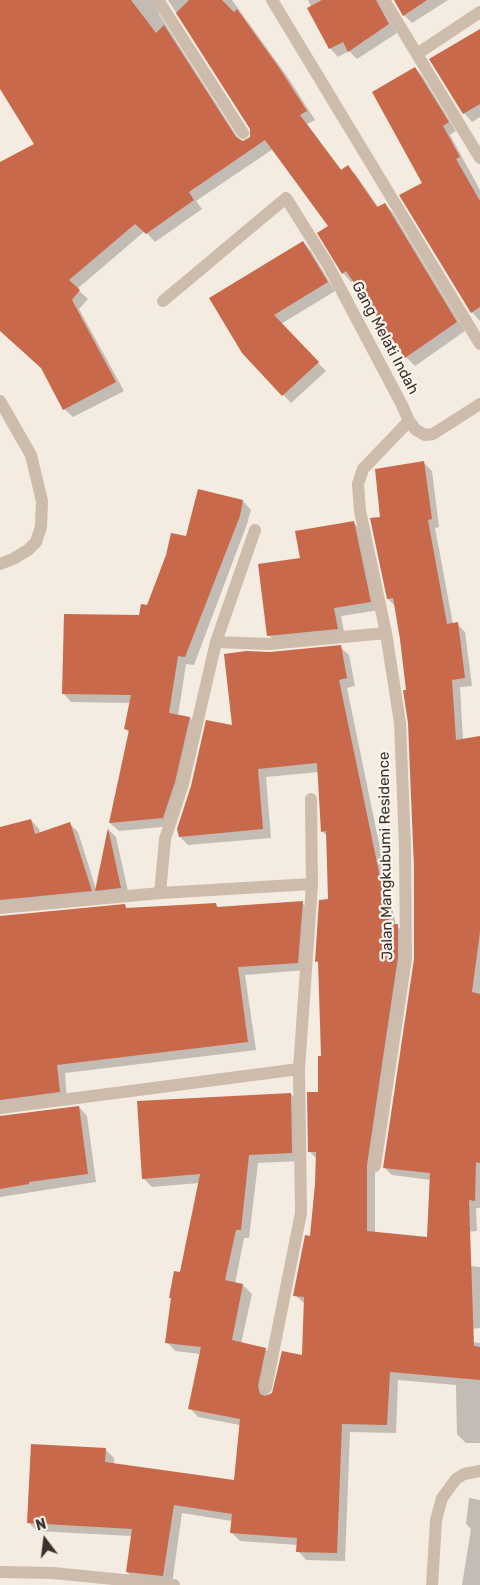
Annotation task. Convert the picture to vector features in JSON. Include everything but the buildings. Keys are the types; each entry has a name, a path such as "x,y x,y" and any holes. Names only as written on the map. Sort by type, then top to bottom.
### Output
{"street":[{"path":"158,0 243,133"},
{"path":"272,0 480,344"},
{"path":"384,0 480,158"},
{"path":"417,54 480,12"},
{"name":"Gang Melati Indah","path":"163,301 286,198 328,265 409,421 416,430 429,435 480,404"},
{"path":"0,564 14,559 36,542 40,526 42,501 31,455 1,406"},
{"name":"Jalan Mangkubumi Residence","path":"375,1166 406,958 405,847 400,722 386,633 360,511 358,484 363,469 409,421"},
{"path":"160,893 165,839 184,784 216,642 255,530"},
{"path":"216,642 269,644 386,633"},
{"path":"266,1388 301,1213 299,1068 312,884 311,799"},
{"path":"0,908 160,893 312,884"},
{"path":"0,1108 299,1068"},
{"path":"432,1585 436,1520 442,1498 456,1479 464,1474 480,1471"},
{"path":"0,1572 53,1573 174,1585"}]}
